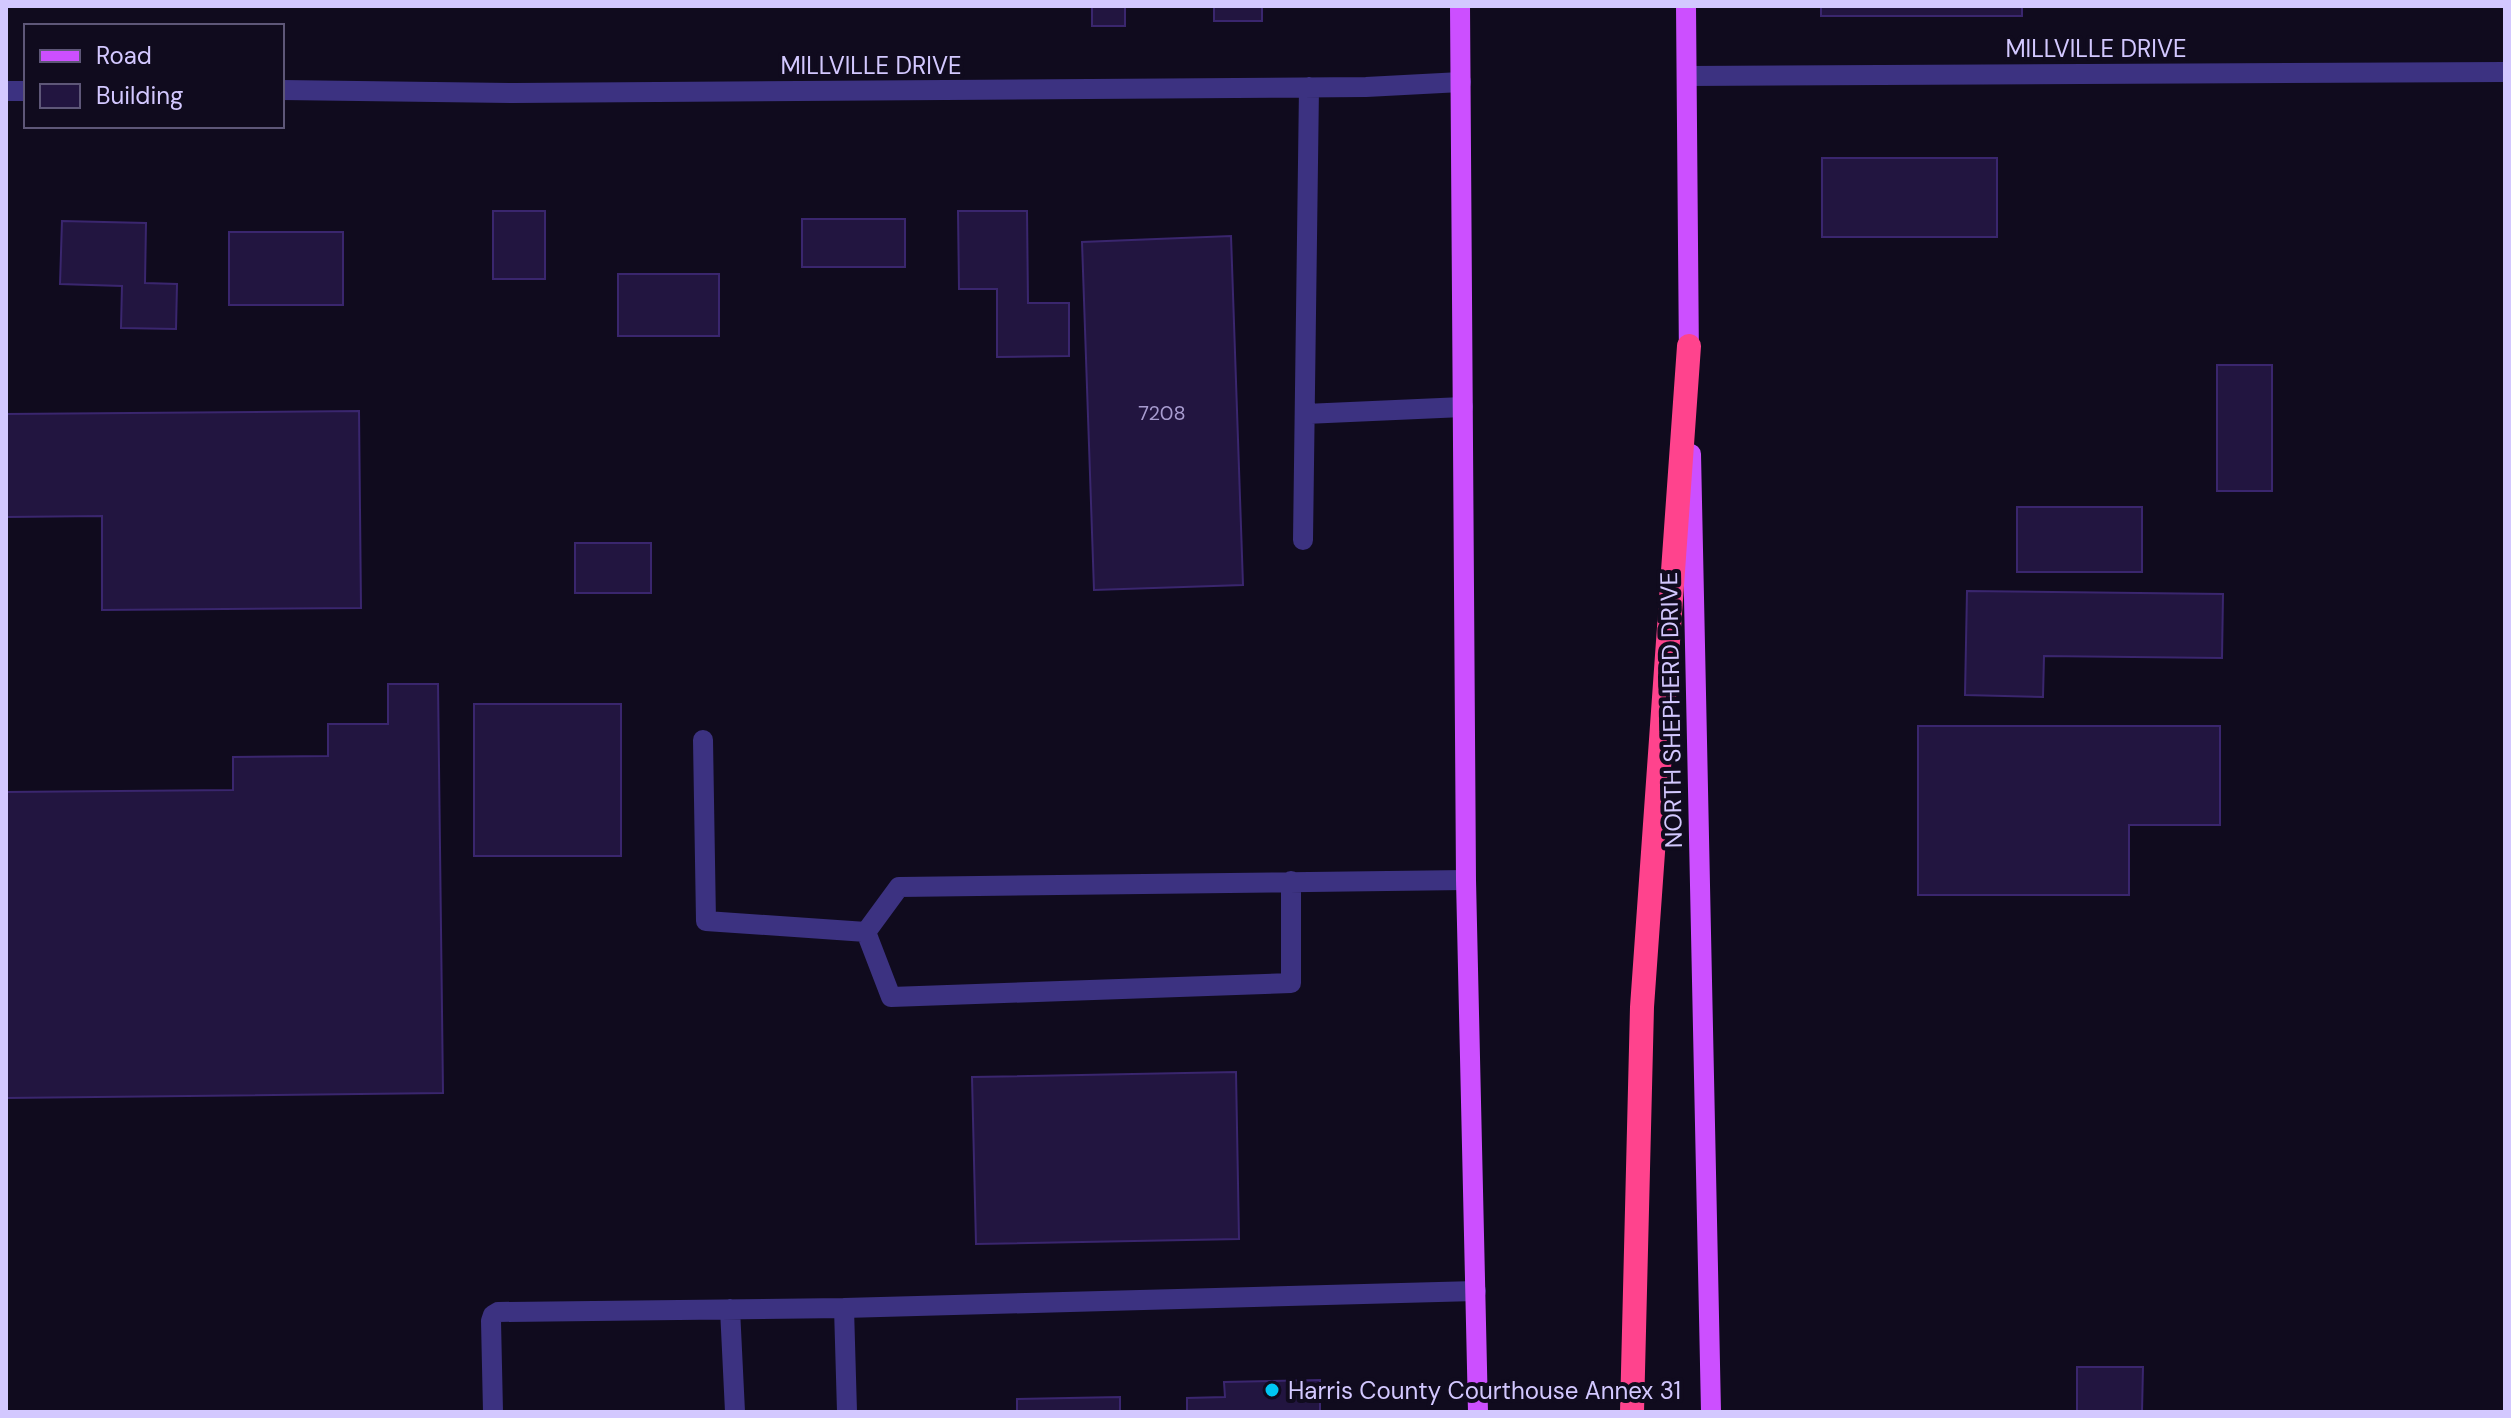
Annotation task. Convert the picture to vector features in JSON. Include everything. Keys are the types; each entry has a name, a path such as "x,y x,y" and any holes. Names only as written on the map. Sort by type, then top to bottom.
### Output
{"highway":[{"path":"1632,1412 1642,1007 1689,346"}],"main road":[{"path":"1460,6 1466,880 1478,1412"},
{"name":"NORTH SHEPHERD DRIVE","path":"1686,6 1689,346 1711,1412"}],"street":[{"name":"MILLVILLE DRIVE","path":"1687,76 2505,72"},
{"name":"MILLVILLE DRIVE","path":"284,90 514,93 1309,87 1461,82"},
{"path":"1303,540 1309,87"},
{"path":"1305,414 1463,407"},
{"path":"703,740 706,921 866,932"},
{"path":"866,932 899,887 1466,880"},
{"path":"866,932 891,997 1291,983 1291,881"},
{"path":"493,1412 493,1315 1476,1291"},
{"path":"844,1308 847,1412"},
{"path":"730,1309 735,1412"}],"building":[{"path":"1092,6 1125,6 1125,26 1092,26"},
{"path":"1214,6 1262,6 1262,21 1214,21"},
{"path":"1821,6 2022,6 2022,16 1821,16"},
{"path":"1822,158 1997,158 1997,237 1822,237"},
{"path":"493,211 545,211 545,279 493,279"},
{"path":"958,211 1027,211 1028,303 1069,303 1069,356 997,357 997,289 959,289"},
{"path":"802,219 905,219 905,267 802,267"},
{"path":"62,221 146,223 145,283 177,284 176,329 121,328 122,286 60,284"},
{"path":"229,232 343,232 343,305 229,305"},
{"path":"1231,236 1243,585 1094,590 1082,242"},
{"path":"618,274 719,274 719,336 618,336"},
{"path":"2217,365 2272,365 2272,491 2217,491"},
{"path":"359,411 361,608 102,610 102,516 6,517 6,414"},
{"path":"2017,507 2142,507 2142,572 2017,572"},
{"path":"575,543 651,543 651,593 575,593"},
{"path":"1967,591 2223,594 2222,658 2044,656 2043,697 1965,695"},
{"path":"388,684 438,684 443,1093 6,1098 6,792 233,790 233,757 328,756 328,724 388,724"},
{"path":"474,704 621,704 621,856 474,856"},
{"path":"1918,726 2220,726 2220,825 2129,825 2129,895 1918,895"},
{"path":"1236,1072 1239,1239 976,1244 972,1077"},
{"path":"2077,1367 2143,1367 2142,1412 2077,1412"},
{"name":"Harris County Courthouse Annex 31","path":"1320,1380 1320,1412 1187,1412 1187,1398 1225,1397 1224,1382"},
{"path":"1120,1397 1120,1412 1017,1412 1017,1399"}],"place":[{"name":"Harris County Courthouse Annex 31","path":"1272,1390"}]}
